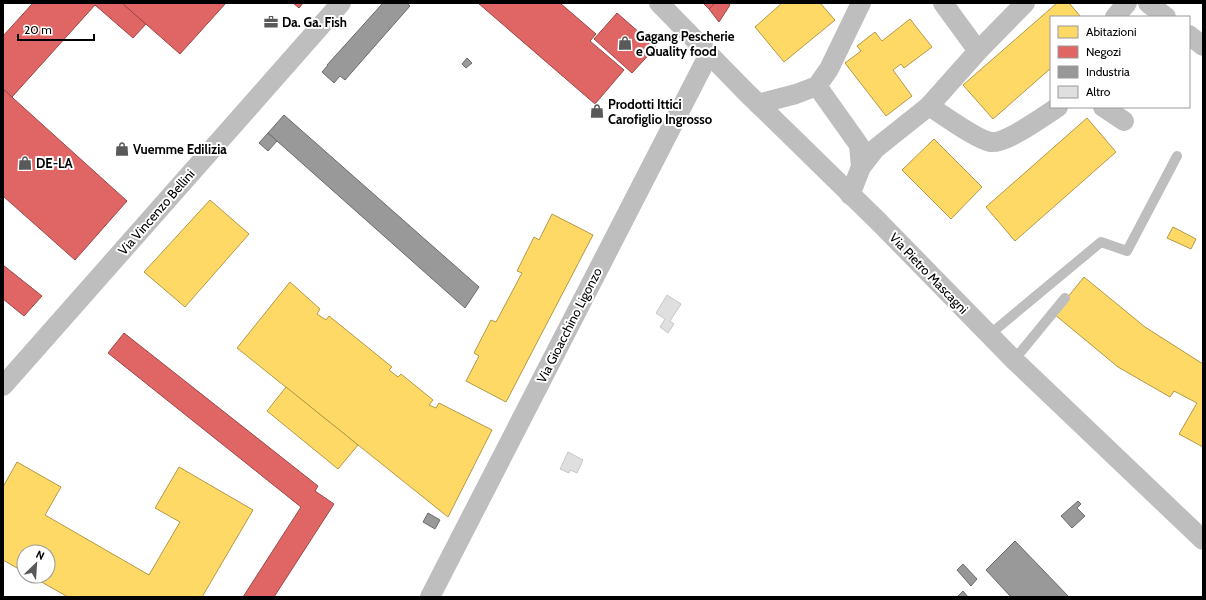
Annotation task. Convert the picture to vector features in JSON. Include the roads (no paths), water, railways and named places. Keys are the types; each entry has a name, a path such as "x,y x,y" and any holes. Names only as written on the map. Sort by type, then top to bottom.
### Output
{"street":[{"name":"Via Vincenzo Bellini","path":"3,386 341,3"},
{"name":"Via Pietro Mascagni","path":"660,3 758,104 878,221 1014,360 1203,540"},
{"path":"758,104 796,94 817,86 829,68 861,3"},
{"path":"943,3 978,51"},
{"path":"850,195 861,167 875,149 929,106 978,51 1025,3"},
{"path":"1116,16 1127,3"},
{"path":"1148,3 1165,16"},
{"path":"1190,36 1203,46"},
{"name":"Via Gioacchino Ligonzo","path":"430,597 709,54"},
{"path":"817,86 859,145 861,167"},
{"path":"929,106 974,134 990,142 1005,140 1056,108"},
{"path":"1104,108 1124,121"}],"lane":[{"path":"989,335 1101,242 1127,252 1177,156"},
{"path":"1014,360 1065,298"}],"place":[{"name":"Da. Ga. Fish","path":"271,22"},
{"name":"Gagang Pescherie e Quality food","path":"625,43"},
{"name":"Prodotti Ittici Carofiglio Ingrosso","path":"597,111"},
{"name":"Vuemme Edilizia","path":"122,149"},
{"name":"DE-LA","path":"25,163"}]}
